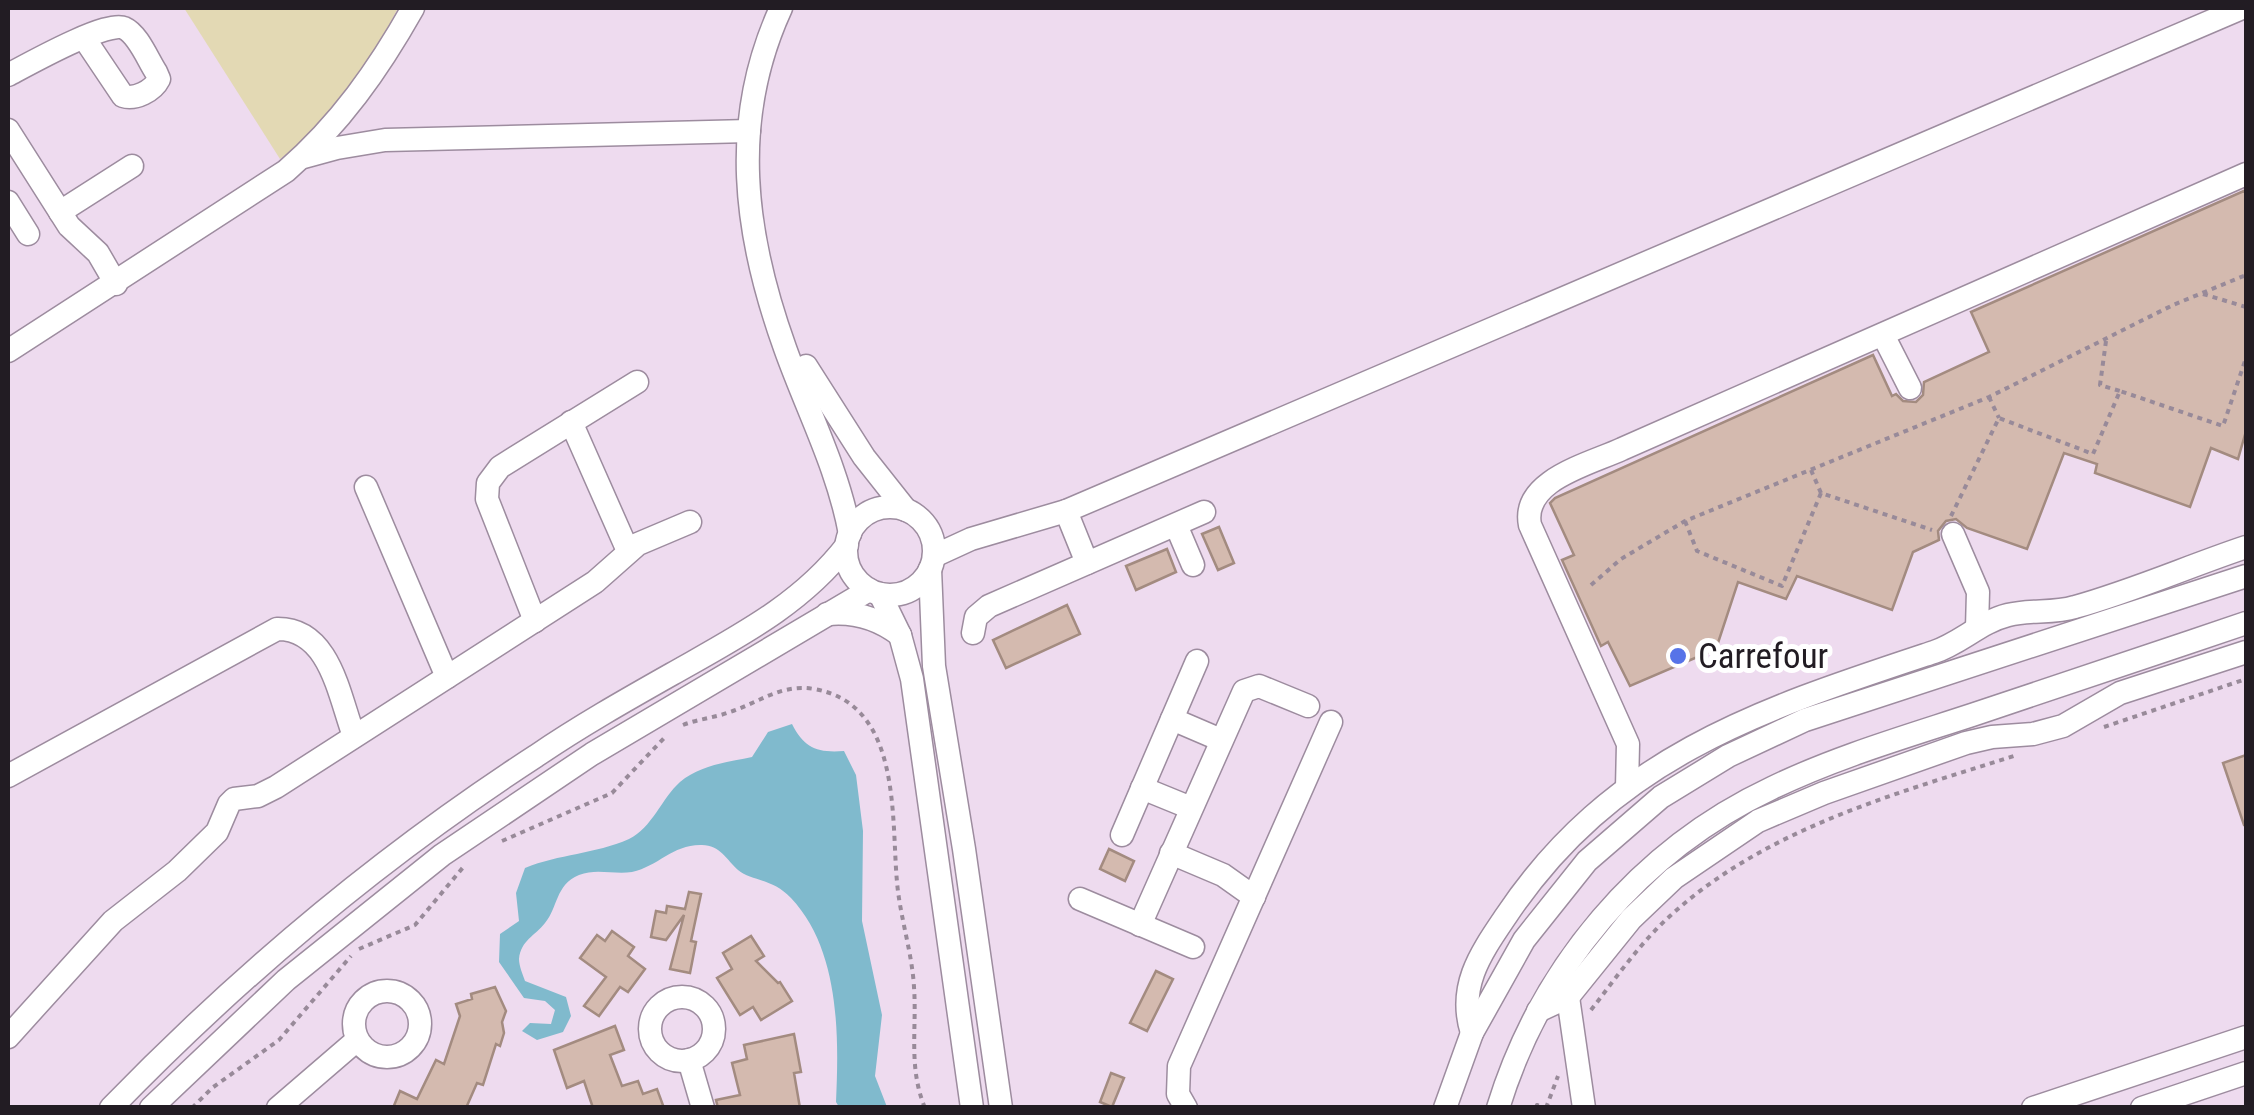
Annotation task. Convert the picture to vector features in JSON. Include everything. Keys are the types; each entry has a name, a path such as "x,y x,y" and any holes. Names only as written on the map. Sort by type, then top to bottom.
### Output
{"street":[{"path":"8,351 269,184 300,159 354,102 413,8"},
{"path":"781,8 760,65 749,130 747,190 753,240 780,325 840,422 906,510 924,524 934,545 934,666 1000,1108"},
{"path":"150,1108 286,980 442,855 578,763 741,669 824,615 875,592 895,595 910,591 932,563 971,539 1002,533 1066,511 2242,8"},
{"path":"8,75 84,38"},
{"path":"354,102 364,120 385,140"},
{"path":"8,130 15,159 78,236 98,253 116,284"},
{"path":"300,159 385,140 749,130"},
{"path":"60,212 132,166"},
{"path":"1627,788 1628,744 1530,525 1528,515 1539,489 2246,174"},
{"path":"8,202 28,234"},
{"path":"780,325 784,346 834,470 851,571 875,592 900,635 912,679 972,1108"},
{"path":"1889,332 1915,386"},
{"path":"535,621 486,491 495,471 637,382"},
{"path":"571,422 628,551"},
{"path":"366,487 447,677"},
{"path":"111,1108 243,980 371,875 532,758 771,616 812,585 864,516 884,508 906,510"},
{"path":"1066,511 1087,563"},
{"path":"973,634 981,610 1204,512"},
{"path":"8,1037 113,921 177,871 217,832 234,800 267,792 601,578 628,551 690,522"},
{"path":"1176,524 1192,564"},
{"path":"1949,528 1978,592 1977,628"},
{"path":"1472,1033 1466,995 1472,970 1514,904 1580,827 1627,788 1672,759 1747,718 1821,688 1948,647 2007,615 2070,609 2245,560"},
{"path":"1445,1105 1472,1033 1524,940 1587,861 1661,797 1766,736 2245,560"},
{"path":"1978,592 2007,615"},
{"path":"824,615 856,614 887,625 900,635"},
{"path":"1498,1108 1538,1011 1587,935 1627,890 1684,841 1753,798 1812,769 2246,623"},
{"path":"8,776 277,629 300,632 318,646 354,736"},
{"path":"1538,1011 1568,997 1652,898 1697,859 1758,821 1824,792 1966,743 2063,726 2120,693 2246,652"},
{"path":"1122,835 1197,661"},
{"path":"1140,925 1241,695 1259,686 1308,706"},
{"path":"1172,719 1220,740"},
{"path":"1186,1108 1178,1094 1178,1066 1332,722"},
{"path":"1628,744 1672,759"},
{"path":"1142,788 1191,808"},
{"path":"1171,854 1206,867 1254,897"},
{"path":"1544,866 1587,861"},
{"path":"1080,899 1193,948"},
{"path":"1568,997 1584,1108"},
{"path":"2033,1108 2246,1037"},
{"path":"278,1108 357,1040"},
{"path":"689,1060 702,1108"},
{"path":"2142,1108 2246,1073"}],"path":[{"path":"1591,584 1621,559 1685,521 1989,396 2246,274"},
{"path":"2202,293 2246,307"},
{"path":"2106,340 2100,385 2223,426 2246,358"},
{"path":"1989,396 1999,418 2093,454 2120,391"},
{"path":"1821,493 1949,528 1999,418"},
{"path":"1685,521 1697,551 1782,586 1821,493 1811,470"},
{"path":"2089,732 2246,679"},
{"path":"489,847 612,793 648,751 684,724 726,714 776,691 794,688 813,688 847,702 872,730 892,789 896,882 914,991 914,1060 925,1108"},
{"path":"1574,1037 1590,1011 1670,916 1735,867 1780,839 1807,828 2018,755"},
{"path":"192,1108 212,1088 279,1040 360,948 405,931 424,917 474,857"},
{"path":"1536,1108 1546,1108 1560,1070"}],"sand":[{"path":"184,8 398,8 348,90 317,127 280,159"}],"water":[{"path":"792,724 801,739 812,747 844,751 856,775 863,831 862,921 882,1015 875,1076 887,1107 839,1107 836,1102 833,995 828,968 807,919 784,892 743,874 718,850 708,846 683,848 632,872 586,873 571,879 549,917 525,943 519,959 525,981 566,997 571,1016 563,1032 537,1040 522,1031 530,1023 551,1024 555,1010 545,1001 524,998 499,962 500,934 519,921 516,893 525,868 629,839 644,828 688,776 714,765 752,757 768,732"}],"building":[{"path":"2246,190 2246,431 2238,459 2211,448 2190,507 2095,473 2097,464 2064,453 2027,549 1967,528 1956,519 1946,521 1938,531 1939,540 1913,552 1892,610 1797,576 1786,599 1738,582 1716,649 1630,686 1608,642 1601,646 1562,560 1574,555 1550,503 1555,498 1873,355 1892,396 1916,402 1923,395 1924,382 1989,352 1971,312"},
{"path":"1219,527 1234,563 1218,570 1202,534"},
{"path":"1167,549 1176,572 1136,590 1126,566"},
{"path":"1067,605 1080,634 1006,668 993,640"},
{"path":"2246,755 2246,825 2244,825 2223,763"},
{"path":"1109,849 1134,861 1125,881 1100,869"},
{"path":"689,892 701,894 691,941 696,942 690,973 670,969 684,915 666,940 651,937 656,911 666,913 667,906 685,909"},
{"path":"612,931 634,947 628,956 645,969 628,992 620,987 599,1016 584,1006 606,977 580,958 597,935 605,941"},
{"path":"751,936 764,956 756,961 780,982 792,1001 761,1020 753,1007 740,1015 717,978 732,969 723,953"},
{"path":"1156,971 1173,979 1147,1031 1130,1023"},
{"path":"495,987 506,1011 504,1033 500,1046 496,1044 483,1085 477,1083 466,1108 393,1108 400,1091 417,1099 436,1060 444,1064 460,1016 456,1004 472,999 471,994"},
{"path":"615,1026 624,1050 610,1055 622,1086 638,1081 643,1094 657,1089 664,1108 593,1108 584,1081 567,1088 554,1050"},
{"path":"794,1034 801,1072 794,1073 800,1108 718,1108 716,1100 740,1095 732,1063 747,1059 744,1045"},
{"path":"1111,1073 1124,1078 1112,1107 1100,1102"}],"place":[{"name":"Carrefour","path":"1678,656"}]}
